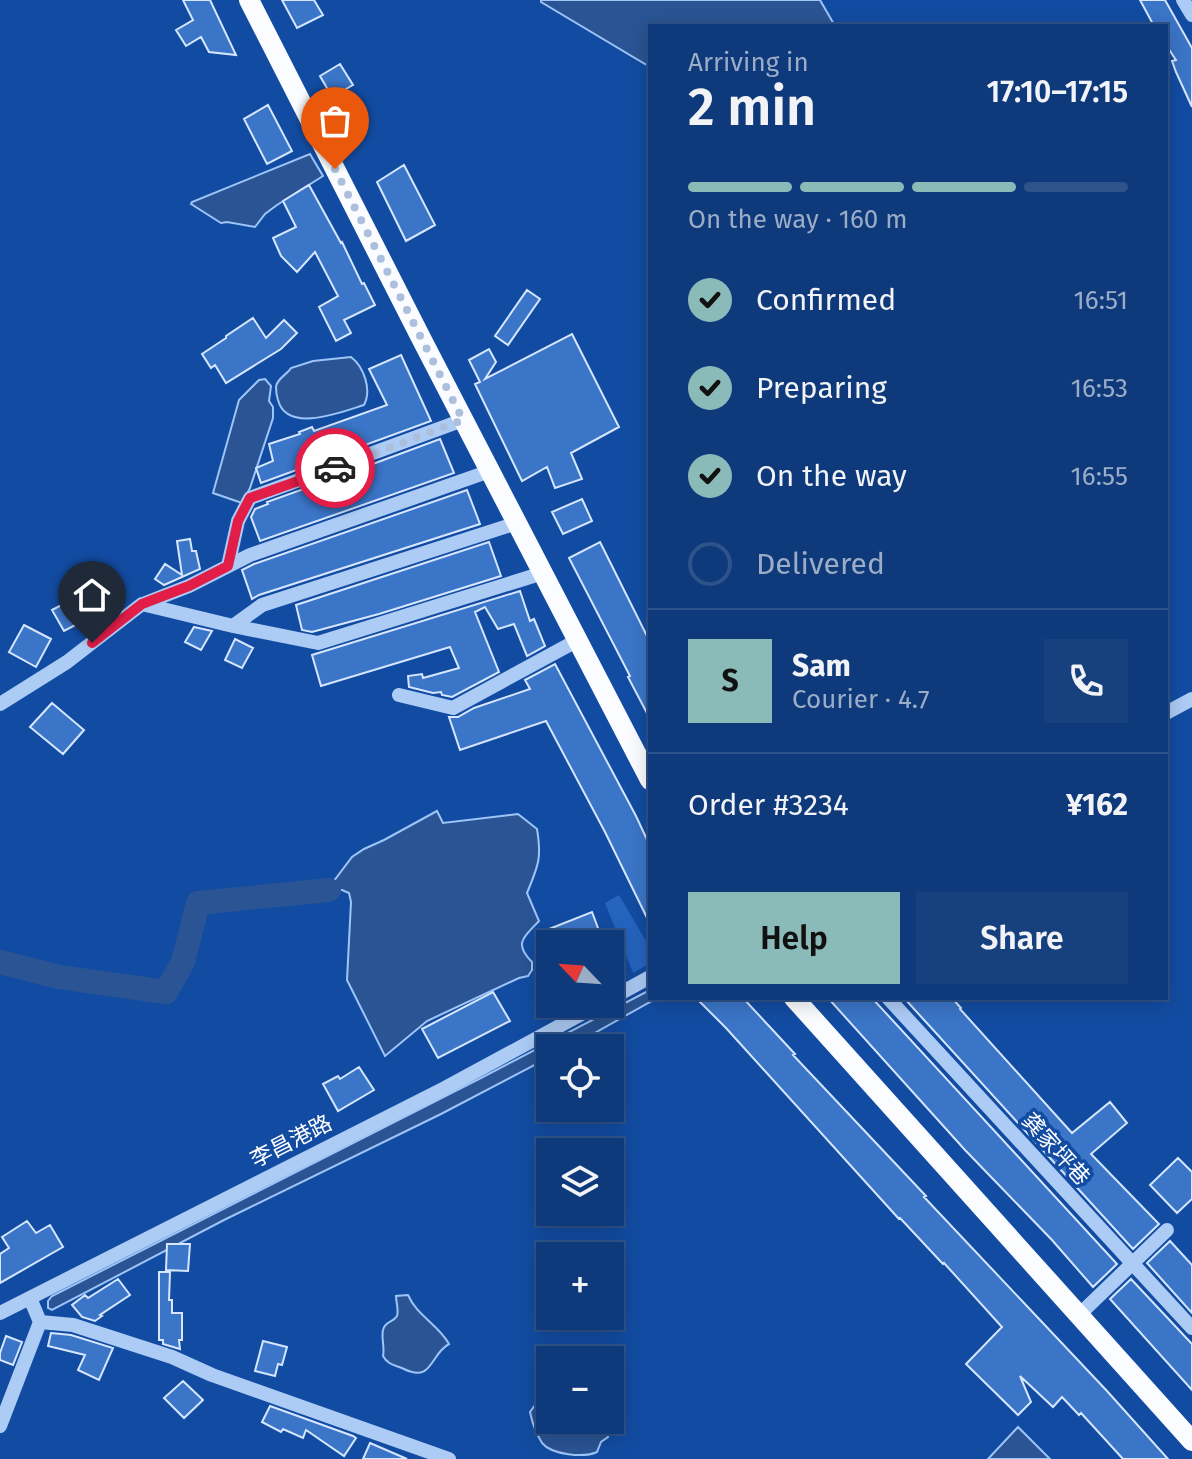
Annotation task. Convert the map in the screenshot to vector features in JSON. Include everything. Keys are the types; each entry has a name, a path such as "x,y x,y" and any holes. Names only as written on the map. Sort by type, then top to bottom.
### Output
{"main road":[{"path":"249,0 648,776"},
{"path":"796,1000 1192,1441"}],"street":[{"path":"1183,0 1192,15"},
{"path":"228,566 238,521 250,498 463,420"},
{"path":"0,704 67,662 142,604 189,586 250,555 490,471"},
{"path":"233,626 262,605 517,523"},
{"path":"142,604 318,643 543,573"},
{"path":"399,695 453,708 578,640"},
{"path":"1168,712 1192,699"},
{"path":"624,991 648,978"},
{"name":"龚家坪巷","path":"890,1000 1192,1328"},
{"name":"李昌港路","path":"0,1313 445,1088 574,1018"},
{"path":"1079,1315 1167,1230"},
{"path":"0,1426 40,1322 30,1298"},
{"path":"40,1322 73,1325 172,1357 212,1375 449,1459"}],"shaded area":[{"path":"820,0 834,24 648,24 648,66 541,2"},
{"path":"310,154 323,176 265,214 255,227 221,223 191,204 192,202"},
{"path":"351,357 365,379 367,393 364,405 316,418 292,416 283,410 276,387 291,368 313,361"},
{"path":"265,379 271,386 269,401 273,407 273,418 242,503 213,493 239,400 259,380"},
{"path":"437,811 443,823 518,814 537,829 538,862 527,893 539,921 525,936 522,945 532,962 532,970 528,976 427,1021 385,1056 347,980 349,893 324,890 352,857"},
{"path":"619,895 648,945 648,964 633,973 624,950 624,930 616,930 605,903"},
{"path":"648,991 648,1000 653,1000 624,1017 624,1004"},
{"path":"596,1018 621,1018 593,1034 565,1034"},
{"path":"536,1049 536,1064 441,1114 224,1220 52,1310 48,1308 48,1301 52,1296"},
{"path":"408,1295 449,1344 421,1372 392,1364 383,1356 383,1330 397,1316 396,1296"},
{"path":"536,1404 536,1430 535,1428 530,1412"},
{"path":"1018,1427 1050,1459 988,1459"},
{"path":"538,1434 607,1434 608,1437 601,1442 597,1452 584,1455 553,1450 542,1443"}],"building":[{"path":"183,0 210,0 236,55 209,52 201,37 186,46 176,30 193,20"},
{"path":"282,0 314,0 323,15 297,28"},
{"path":"1140,0 1165,0 1192,48 1192,107 1172,61 1176,60 1168,48 1168,24 1153,24"},
{"path":"340,64 353,85 332,97 320,76"},
{"path":"268,105 292,151 267,164 244,119"},
{"path":"404,165 435,225 406,241 377,182"},
{"path":"309,185 375,305 344,320 351,333 336,341 319,307 338,296 315,252 297,272 281,256 273,238 296,227 283,201"},
{"path":"527,290 540,299 508,345 495,336"},
{"path":"253,318 266,338 284,320 297,333 281,349 226,383 215,365 211,368 202,354"},
{"path":"572,334 619,427 571,453 582,479 555,488 547,467 522,481 475,384 480,382 469,360 489,349 496,362 485,379"},
{"path":"401,355 431,421 261,483 256,468 273,461 269,444 312,427 314,431 387,405 369,369"},
{"path":"440,439 454,473 260,541 251,517 255,509 267,502 309,487 310,490"},
{"path":"467,490 480,524 252,599 242,570"},
{"path":"582,499 592,521 563,534 552,512"},
{"path":"190,539 200,569 164,585 155,579 165,564 182,575 177,541"},
{"path":"489,542 501,576 379,614 312,632 302,630 296,605"},
{"path":"600,542 648,638 648,715 630,676 569,558"},
{"path":"101,574 114,594 84,613 87,619 64,631 52,610 79,596 75,590"},
{"path":"520,591 530,621 534,619 545,646 527,656 514,624 498,629 485,607 475,612 499,672 452,697 409,687 408,676 422,674 423,678 459,668 450,647 321,686 312,655"},
{"path":"24,625 51,639 36,667 9,652"},
{"path":"194,627 212,631 201,650 185,642"},
{"path":"235,639 253,648 242,668 225,660"},
{"path":"555,664 636,816 648,842 648,920 546,721 460,750 449,717 458,717 474,708 530,689 525,680"},
{"path":"52,703 84,730 63,754 30,727"},
{"path":"592,912 599,930 550,930"},
{"path":"493,992 510,1021 438,1058 422,1029"},
{"path":"698,1000 745,1000 1168,1459 1123,1459 1062,1397 1053,1407 1020,1376 1031,1402 1018,1415 966,1364 1002,1327 899,1219"},
{"path":"830,1000 874,1000 1117,1264 1093,1287"},
{"path":"906,1000 954,1000 1072,1133 1110,1102 1127,1123 1091,1154 1159,1224 1133,1249"},
{"path":"359,1067 374,1090 338,1111 323,1084 338,1076 340,1079"},
{"path":"1178,1158 1192,1172 1192,1199 1177,1213 1150,1185"},
{"path":"27,1221 36,1233 50,1225 63,1247 0,1283 0,1254 9,1248 2,1237"},
{"path":"1170,1241 1192,1265 1192,1313 1147,1263"},
{"path":"167,1244 190,1244 188,1271 166,1270"},
{"path":"159,1272 170,1272 172,1313 182,1313 180,1349 159,1340"},
{"path":"118,1279 130,1295 95,1321 82,1317 72,1305 85,1295 88,1298"},
{"path":"1131,1279 1192,1344 1192,1390 1110,1299"},
{"path":"51,1333 71,1335 113,1348 99,1380 78,1370 85,1355 48,1346"},
{"path":"6,1336 22,1342 13,1365 0,1360"},
{"path":"263,1341 287,1347 275,1376 255,1371"},
{"path":"183,1381 203,1400 184,1418 164,1398"},
{"path":"270,1406 356,1438 344,1456 306,1430 303,1438 283,1429 281,1432 262,1422"},
{"path":"370,1443 407,1459 363,1459"}],"waterway":[{"path":"0,962 59,977 166,992 183,962 198,903 329,890"}],"way so far":[{"path":"335,169 463,420 335,468"}],"route":[{"path":"92,643 142,604 189,586 228,566 238,521 250,498 335,468"}]}
